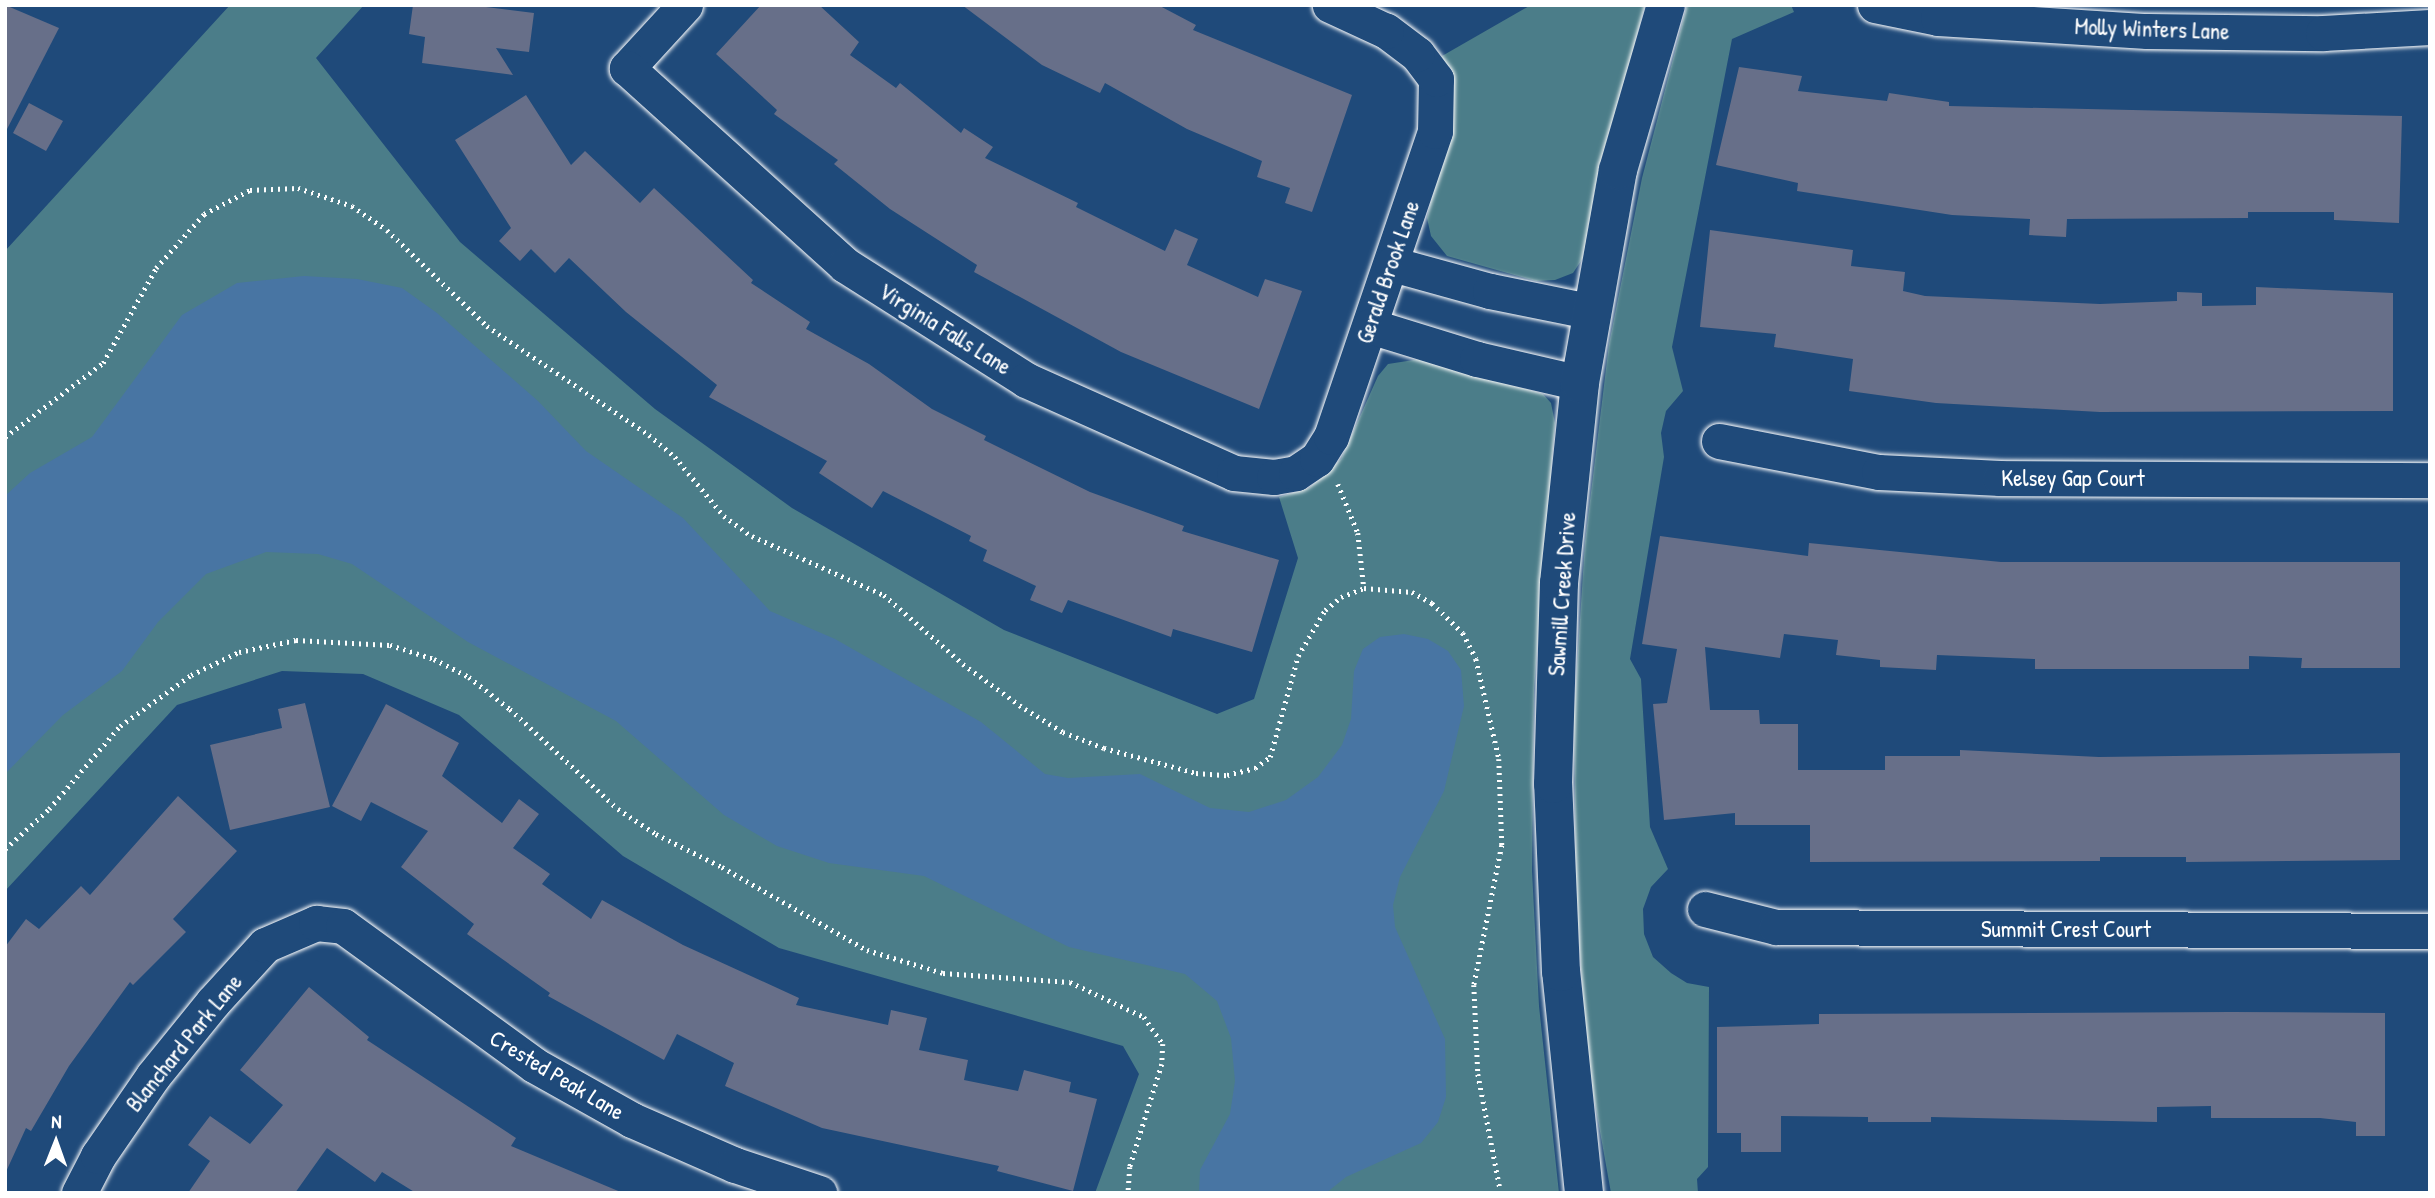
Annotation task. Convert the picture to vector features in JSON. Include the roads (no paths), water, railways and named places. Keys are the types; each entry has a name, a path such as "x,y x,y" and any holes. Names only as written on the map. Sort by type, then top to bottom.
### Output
{"street":[{"name":"Virginia Falls Lane","path":"685,5 627,68 845,265 1026,380 1234,473 1274,477 1296,472 1317,459"},
{"name":"Gerald Brook Lane","path":"1317,459 1331,437 1435,131 1436,79 1417,54 1386,31 1331,5"},
{"name":"Sawmill Creek Drive","path":"1584,1193 1561,972 1553,784 1559,583 1580,383 1618,170 1666,5"},
{"name":"Molly Winters Lane","path":"1875,5 1938,18 2147,31 2323,33 2430,27"},
{"path":"1392,264 1490,291 1592,312"},
{"path":"1370,326 1477,359 1580,383"},
{"name":"Kelsey Gap Court","path":"1719,441 1879,472 2000,478 2430,480"},
{"name":"Summit Crest Court","path":"1705,909 1776,927 2430,931"},
{"name":"Blanchard Park Lane","path":"79,1193 98,1156 153,1076 213,1002 265,945 316,922"},
{"name":"Crested Peak Lane","path":"316,922 343,926 534,1065 632,1120 735,1165 819,1193"}],"water":[{"path":"304,276 357,279 402,288 437,313 538,401 586,451 683,518 770,611 835,639 981,722 1045,774 1068,778 1140,774 1210,808 1249,812 1286,800 1318,777 1342,745 1351,719 1354,671 1363,649 1380,637 1404,634 1428,639 1448,651 1461,670 1464,706 1444,791 1400,877 1393,905 1395,927 1445,1039 1446,1097 1438,1122 1421,1143 1346,1177 1326,1193 1199,1193 1200,1170 1230,1114 1235,1081 1231,1038 1217,1001 1185,974 1069,947 924,876 829,863 777,846 724,815 616,721 468,642 352,564 318,554 266,552 206,574 158,622 122,671 63,715 5,774 5,496 30,473 92,437 182,315 237,283"}]}
